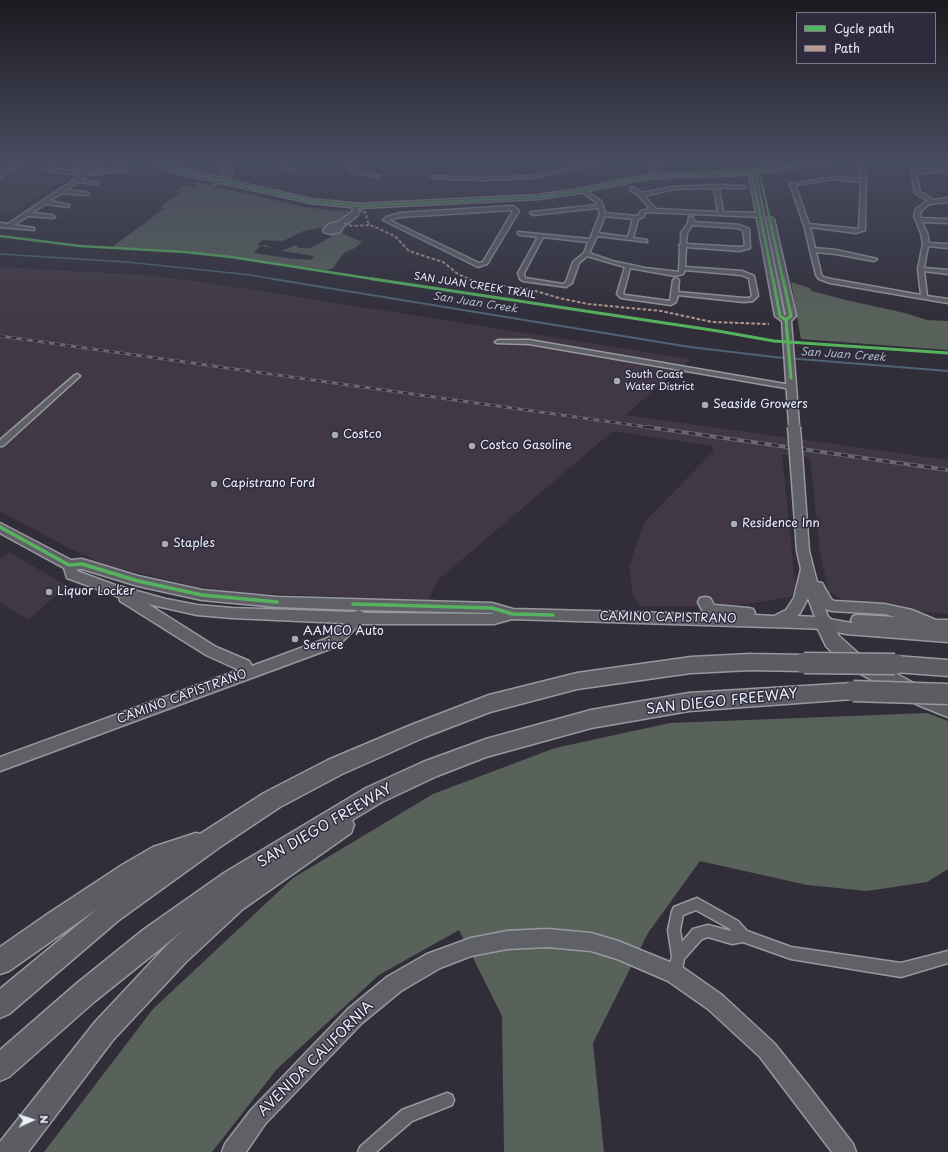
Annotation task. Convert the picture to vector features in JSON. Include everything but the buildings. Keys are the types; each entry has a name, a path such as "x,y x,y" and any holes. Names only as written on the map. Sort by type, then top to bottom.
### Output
{"highway":[{"path":"824,623 832,641 851,659 925,699 948,708"},
{"path":"0,1005 111,912 212,839 272,800 336,766 418,731 489,704 577,681 691,665 751,662 895,664 948,668"},
{"name":"SAN DIEGO FREEWAY","path":"0,1068 84,992 152,939 232,881 374,795 430,769 486,748 590,720 690,702 853,691 948,694"},
{"path":"10,1152 104,1030 177,953 235,901 352,819 486,748"},
{"path":"0,962 56,921 130,873 161,855 212,839"}],"main road":[{"path":"341,224 353,215"},
{"path":"761,215 771,221"},
{"path":"761,215 780,316 786,320"},
{"path":"770,215 791,316 786,320"},
{"path":"786,320 802,543 813,594 824,623"},
{"path":"0,527 69,565 72,574 113,590 211,651 244,665 248,673"},
{"name":"CAMINO CAPISTRANO","path":"69,565 82,564 138,581 202,596 277,602 492,608 513,614 777,621 824,623 846,628 945,632"},
{"path":"777,621 791,614 801,599 807,568"},
{"path":"807,568 820,596 826,603 832,606 884,609 912,615 945,632"},
{"name":"CAMINO CAPISTRANO","path":"113,590 197,610 225,613 356,618 494,619 513,614"},
{"path":"356,618 362,612 407,611 416,606"},
{"name":"CAMINO CAPISTRANO","path":"0,764 333,642 356,618"},
{"name":"AVENIDA CALIFORNIA","path":"233,1152 258,1118 355,1016 394,984 434,961 471,947 506,940 547,938 591,942 676,965 767,1050 803,1095 845,1152"}],"street":[{"path":"9,226 27,215"},
{"path":"34,215 52,217"},
{"path":"402,215 388,218 386,220 478,265 485,263 514,215"},
{"path":"541,236 521,273 523,279 564,286 569,283 576,262 586,254 596,234 603,215"},
{"path":"609,215 636,218 642,215"},
{"path":"586,254 628,267 675,274 681,273 684,233 691,223 692,215"},
{"path":"756,215 761,215"},
{"path":"803,215 814,250 818,274 821,278 830,281 948,301"},
{"path":"807,225 856,231 862,230 863,215"},
{"path":"918,215 926,244 921,269 924,297"},
{"path":"630,238 636,218"},
{"path":"919,220 948,221"},
{"path":"682,245 740,249 748,247 746,229 738,226 691,223"},
{"path":"0,225 32,229"},
{"path":"520,233 592,240"},
{"path":"596,234 645,240"},
{"path":"926,244 948,246"},
{"path":"814,250 836,252 874,259"},
{"path":"628,267 620,294 621,296 672,303 674,300 676,280"},
{"path":"675,293 744,300 751,300 755,296 752,277 742,273 682,268"},
{"path":"921,269 948,272"},
{"path":"498,342 529,342 791,382"},
{"path":"0,444 77,376"},
{"path":"676,965 674,930 678,911 697,904 734,925 743,936"},
{"path":"676,965 698,934 708,931 732,938 743,936 791,953 900,970 948,957"},
{"path":"365,1152 407,1115 447,1100"}],"shaded area":[{"path":"156,215 350,215 334,225 303,231 283,241 263,240 258,244 260,246 254,253 287,258 311,260 314,256 282,251 295,245 300,248 310,248 331,237 330,234 339,232 362,242 355,248 344,253 332,269 325,270 186,251 112,247"},
{"path":"265,245 273,248 260,246"},
{"path":"0,267 143,275 196,281 691,359 625,415 948,460 948,614 905,610 867,602 845,601 829,592 820,554 810,458 782,454 796,591 790,597 726,607 640,606 633,595 629,566 642,528 647,519 713,452 713,446 613,431 439,579 428,600 248,593 193,586 106,565 67,547 0,511"},
{"path":"791,282 810,288 812,291 846,300 905,313 927,320 948,321 948,350 801,339"},
{"path":"9,552 67,586 28,620 0,602 0,559"},
{"path":"927,713 948,721 948,869 927,882 867,891 807,885 700,861 648,933 593,1043 604,1152 504,1152 502,1016 459,930 379,975 277,1069 212,1152 44,1152 153,1009 293,878 433,794 555,748 670,723"}],"waterway":[{"name":"San Juan Creek","path":"0,254 127,262 251,275 278,280"},
{"name":"San Juan Creek","path":"273,279 278,280"},
{"name":"San Juan Creek","path":"278,280 690,347 774,357 948,371"}],"railway":[{"path":"0,336 654,428"},
{"path":"647,427 654,428"},
{"path":"654,428 948,470"}],"marked path":[{"path":"366,215 370,225 395,236 409,251 443,262 458,274 471,280 488,284 529,289 559,298 588,304 661,311 712,322 769,324"},
{"path":"344,223 352,226 370,225"}],"cycle path":[{"path":"760,215 780,316 786,320 791,378"},
{"path":"769,215 791,316 786,320"},
{"name":"SAN JUAN CREEK TRAIL","path":"0,236 80,246 185,252 231,257 718,331 774,341 948,353"},
{"path":"0,527 69,565 82,564 138,581 202,595 277,602"},
{"path":"353,604 492,608 513,614 553,615"}],"place":[{"name":"South Coast Water District","path":"617,381"},
{"name":"Seaside Growers","path":"705,405"},
{"name":"Costco","path":"335,435"},
{"name":"Costco Gasoline","path":"472,446"},
{"name":"Capistrano Ford","path":"214,484"},
{"name":"Residence Inn","path":"734,524"},
{"name":"Staples","path":"165,544"},
{"name":"Liquor Locker","path":"49,592"},
{"name":"AAMCO Auto Service","path":"295,639"}]}
